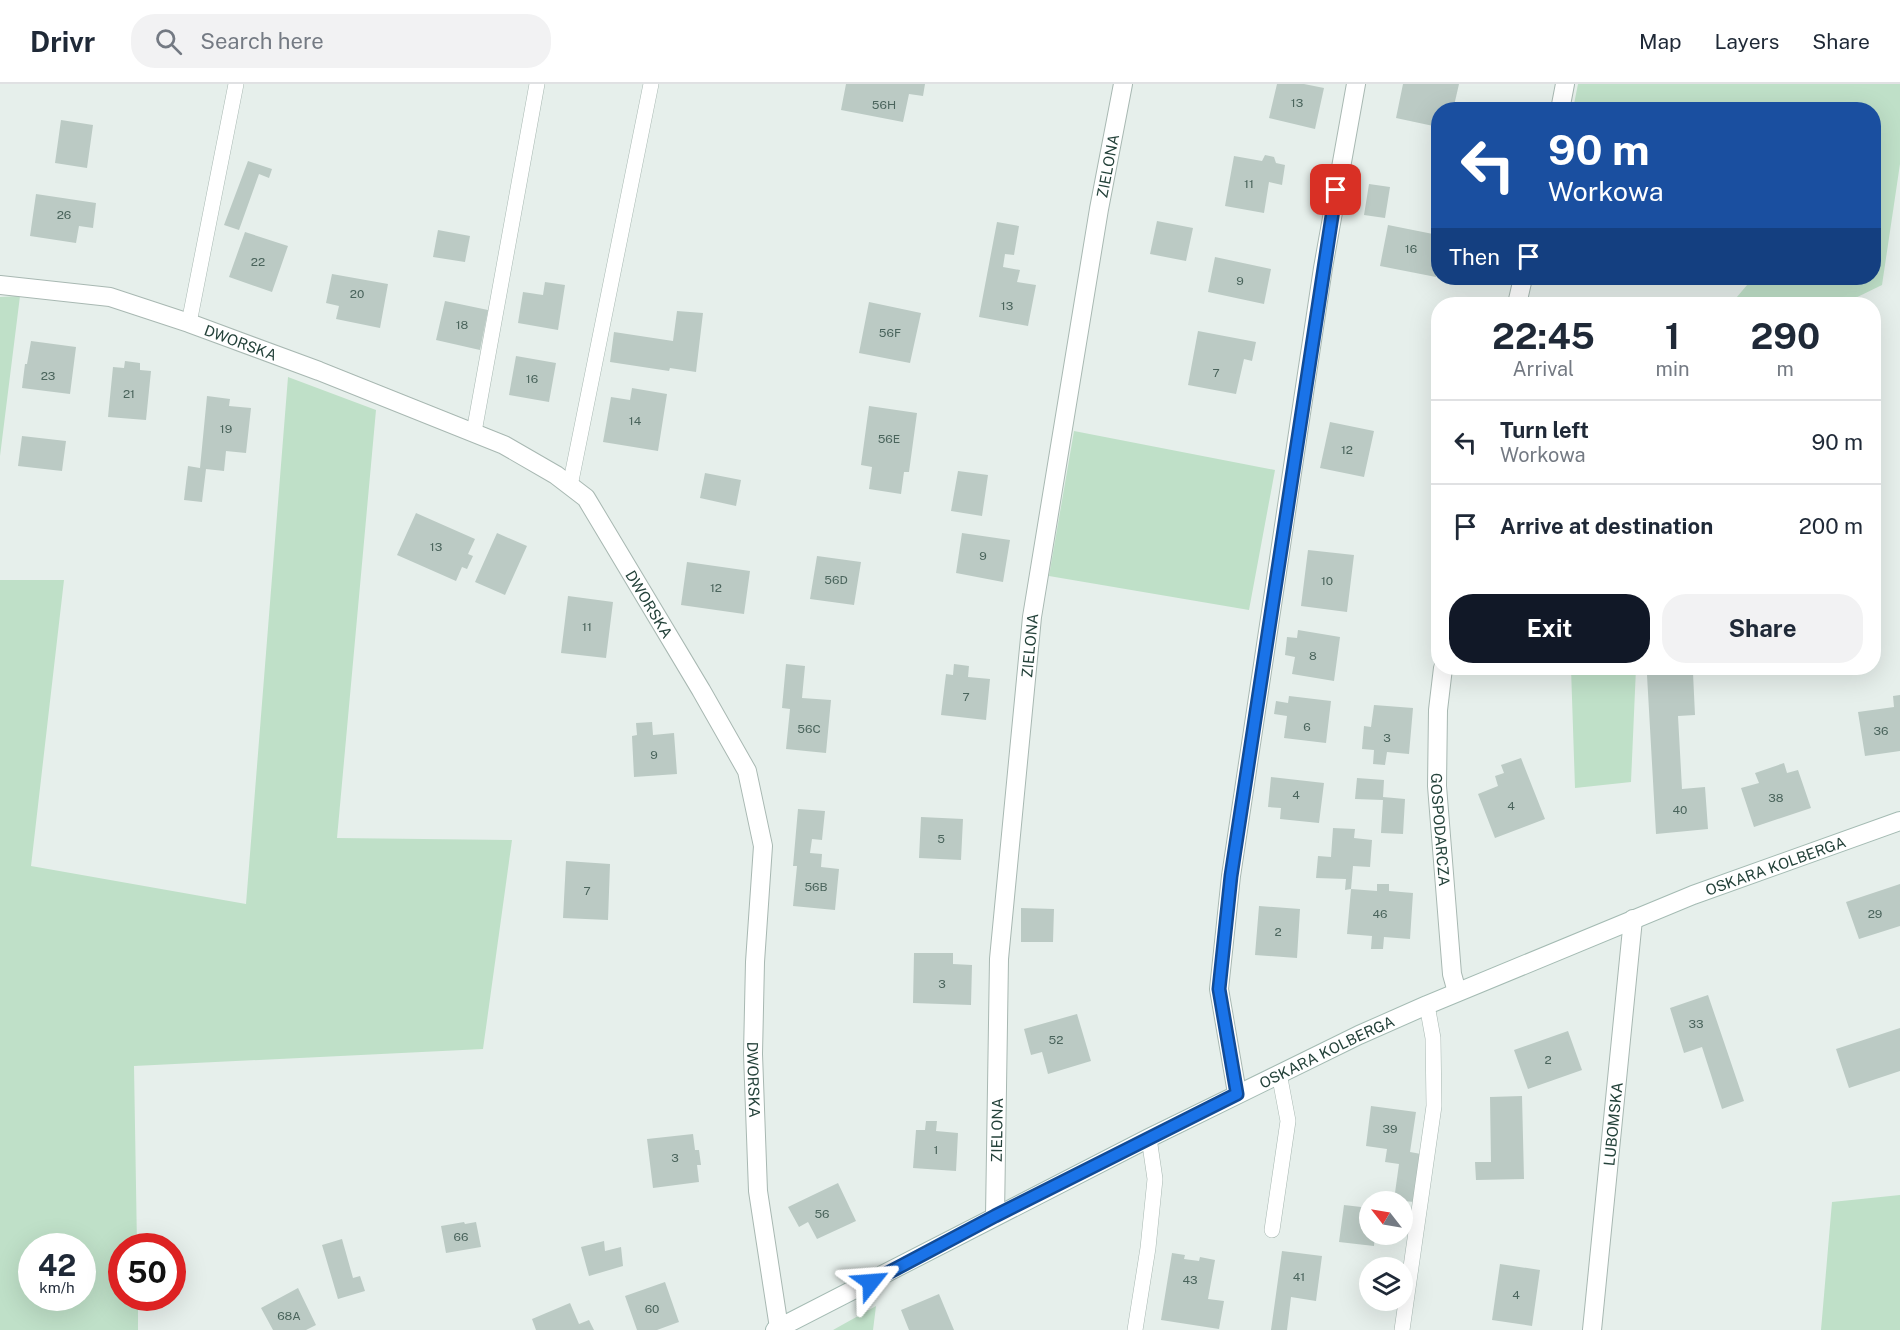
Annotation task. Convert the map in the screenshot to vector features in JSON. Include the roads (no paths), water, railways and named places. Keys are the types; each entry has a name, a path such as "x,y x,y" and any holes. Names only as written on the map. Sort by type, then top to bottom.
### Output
{"street":[{"name":"ZIELONA","path":"995,1216 999,959 1032,616 1099,209 1123,84"},
{"path":"1237,1094 1219,989 1231,876 1323,268 1356,84"},
{"path":"1562,102 1565,84"},
{"name":"DWORSKA","path":"0,285 110,297 189,322 504,445 556,475 586,498 747,771 763,846 755,962 753,1054 758,1191 777,1329"},
{"name":"GOSPODARCZA","path":"1442,675 1438,710 1437,786 1452,974 1457,992"},
{"name":"OSKARA KOLBERGA","path":"777,1329 1279,1073 1427,1005 1693,895 1900,821"},
{"name":"LUBOMSKA","path":"1592,1330 1632,920"}],"lane":[{"path":"189,322 236,84"},
{"path":"474,432 537,84"},
{"path":"570,486 651,84"},
{"path":"1402,1330 1434,1106 1433,1038 1427,1005"},
{"path":"1272,1230 1288,1121 1279,1073"},
{"path":"1135,1330 1148,1248 1155,1179 1149,1138"}]}
